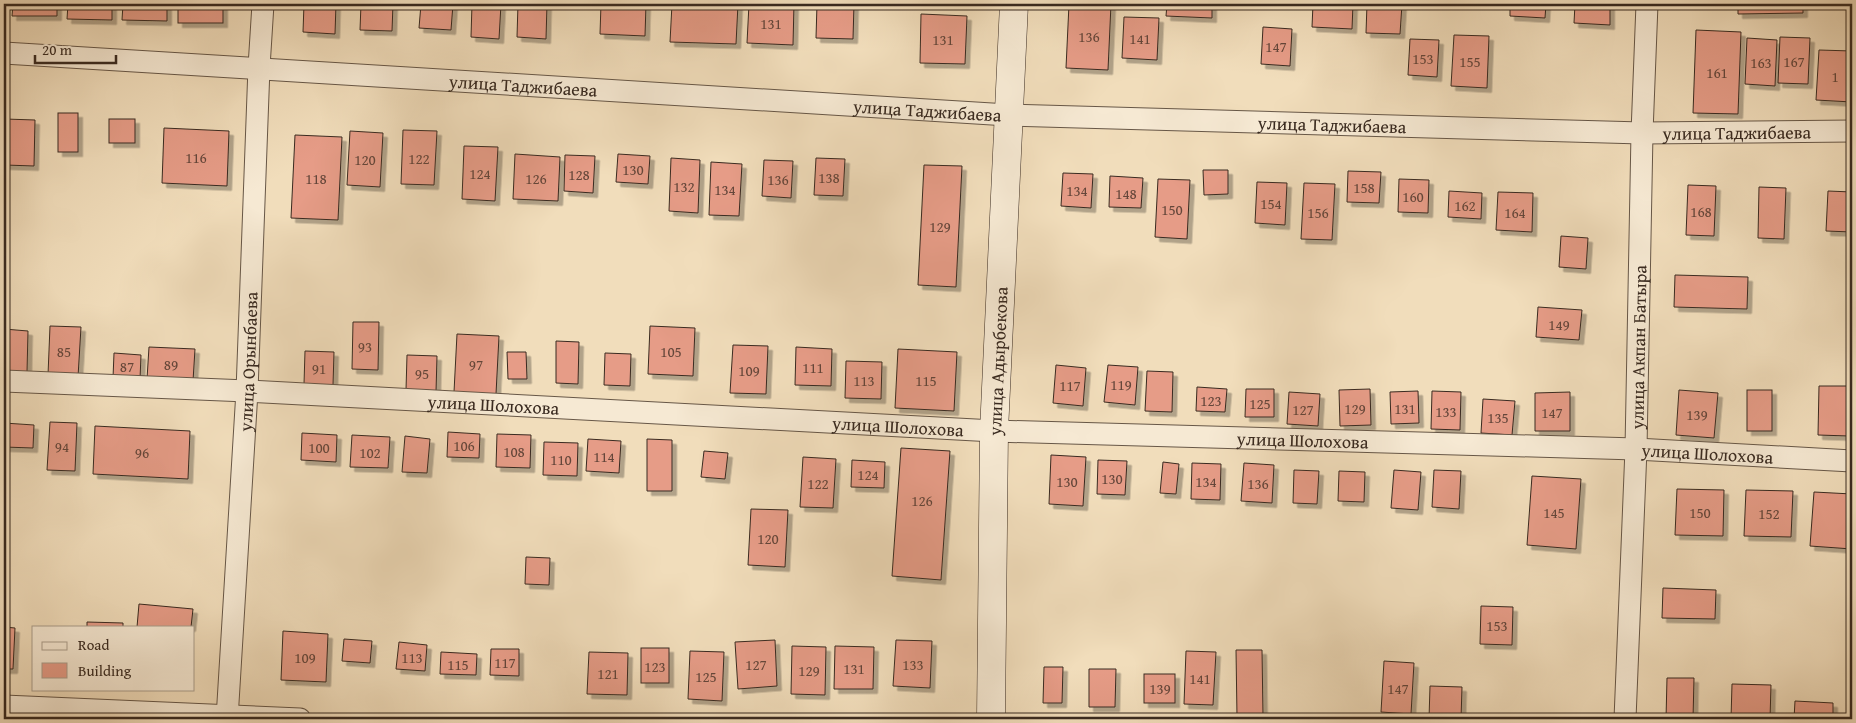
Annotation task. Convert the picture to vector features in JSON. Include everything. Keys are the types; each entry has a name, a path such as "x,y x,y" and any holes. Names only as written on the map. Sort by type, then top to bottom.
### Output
{"main road":[{"name":"улица Адырбекова","path":"991,719 994,432 1014,4"}],"street":[{"name":"улица Орынбаева","path":"227,718 247,391 263,4"},
{"name":"улица Акпан Батыра","path":"1625,719 1636,449 1642,133 1647,4"},
{"name":"улица Таджибаева","path":"4,53 1008,115 1642,133 1852,131"},
{"name":"улица Шолохова","path":"4,381 247,391 994,432 1636,449 1852,462"},
{"path":"4,706 227,718 300,719"}],"building":[{"path":"13,4 57,4 57,16 12,16"},
{"path":"68,4 112,4 112,20 67,19"},
{"path":"123,4 167,4 167,21 122,20"},
{"path":"178,4 223,4 223,23 178,23"},
{"path":"304,4 336,4 335,34 303,32"},
{"path":"361,4 393,4 392,31 360,30"},
{"path":"421,4 453,4 451,30 419,28"},
{"path":"472,4 501,4 499,39 471,37"},
{"path":"518,4 547,4 546,39 517,37"},
{"path":"601,4 646,4 645,36 600,34"},
{"path":"672,4 738,4 736,44 670,42"},
{"path":"749,4 794,4 793,45 747,43"},
{"path":"817,4 854,4 853,39 816,38"},
{"path":"1069,4 1111,4 1108,70 1066,68"},
{"path":"1167,4 1212,4 1212,18 1166,16"},
{"path":"1313,4 1353,4 1352,29 1312,27"},
{"path":"1367,4 1402,4 1400,34 1366,33"},
{"path":"1510,4 1546,4 1545,18 1510,16"},
{"path":"1575,4 1610,4 1610,25 1574,23"},
{"path":"1738,4 1803,4 1803,13 1738,14"},
{"path":"921,14 967,16 965,64 920,63"},
{"path":"1124,17 1159,18 1157,60 1122,58"},
{"path":"1263,27 1292,29 1290,66 1261,64"},
{"path":"1696,30 1741,32 1738,114 1693,113"},
{"path":"1454,35 1489,36 1487,88 1451,86"},
{"path":"1780,37 1810,38 1808,84 1778,83"},
{"path":"1747,38 1777,40 1775,86 1745,84"},
{"path":"1410,39 1439,40 1437,77 1408,75"},
{"path":"1819,50 1852,51 1852,102 1816,100"},
{"path":"58,113 78,113 78,152 58,152"},
{"path":"5,119 35,120 34,166 5,165"},
{"path":"109,119 135,119 135,143 109,143"},
{"path":"164,128 229,131 227,186 162,183"},
{"path":"403,130 437,131 434,185 401,184"},
{"path":"350,131 383,133 380,187 347,185"},
{"path":"295,135 342,137 338,220 291,218"},
{"path":"464,146 498,147 495,201 462,199"},
{"path":"515,154 560,157 558,201 513,199"},
{"path":"618,154 650,156 648,184 616,182"},
{"path":"565,155 595,156 593,193 564,191"},
{"path":"671,158 700,160 698,213 669,211"},
{"path":"816,158 845,159 843,196 814,195"},
{"path":"764,160 793,161 791,198 762,196"},
{"path":"711,162 742,164 739,216 709,215"},
{"path":"924,165 962,166 956,287 918,285"},
{"path":"1203,170 1228,170 1228,194 1204,195"},
{"path":"1348,171 1381,172 1379,203 1347,202"},
{"path":"1063,173 1093,174 1091,208 1061,206"},
{"path":"1110,176 1143,178 1141,208 1109,207"},
{"path":"1158,179 1190,180 1187,239 1155,237"},
{"path":"1399,179 1429,180 1428,213 1398,212"},
{"path":"1257,182 1287,183 1285,225 1255,223"},
{"path":"1304,183 1335,184 1332,240 1301,239"},
{"path":"1688,185 1716,186 1714,236 1686,235"},
{"path":"1759,187 1786,188 1784,239 1758,238"},
{"path":"1449,191 1482,193 1481,219 1448,217"},
{"path":"1828,191 1852,192 1852,232 1826,231"},
{"path":"1498,192 1533,193 1532,232 1496,230"},
{"path":"1561,236 1588,238 1586,269 1559,267"},
{"path":"1675,275 1748,277 1747,309 1674,307"},
{"path":"1538,307 1582,310 1579,340 1536,337"},
{"path":"353,322 379,322 378,370 352,369"},
{"path":"50,326 81,327 78,377 48,375"},
{"path":"650,326 695,328 693,376 648,374"},
{"path":"4,329 28,331 27,372 4,371"},
{"path":"457,334 499,336 496,394 454,392"},
{"path":"556,341 579,342 578,384 556,383"},
{"path":"733,345 768,346 766,394 730,393"},
{"path":"149,347 195,349 193,381 147,379"},
{"path":"796,347 832,349 831,386 795,385"},
{"path":"898,349 957,352 954,411 895,408"},
{"path":"305,351 334,352 333,385 304,384"},
{"path":"507,352 526,352 527,379 508,379"},
{"path":"114,353 141,355 140,379 113,378"},
{"path":"605,353 631,354 630,386 604,385"},
{"path":"407,355 437,356 436,392 406,390"},
{"path":"846,361 882,362 881,399 845,398"},
{"path":"1056,365 1086,368 1083,406 1053,403"},
{"path":"1108,365 1138,367 1135,405 1104,402"},
{"path":"1147,371 1173,372 1172,412 1145,411"},
{"path":"1819,386 1850,386 1849,436 1818,435"},
{"path":"1197,387 1227,389 1225,412 1196,411"},
{"path":"1246,389 1274,389 1274,417 1245,417"},
{"path":"1370,389 1371,425 1340,426 1339,390"},
{"path":"1679,390 1718,393 1714,438 1676,435"},
{"path":"1747,390 1772,390 1772,431 1747,431"},
{"path":"1418,391 1419,423 1391,424 1390,392"},
{"path":"1432,391 1461,392 1460,430 1431,429"},
{"path":"1289,392 1320,394 1318,426 1287,424"},
{"path":"1570,392 1570,431 1535,431 1535,393"},
{"path":"1483,399 1515,401 1512,435 1481,433"},
{"path":"50,422 77,423 75,471 47,470"},
{"path":"4,423 34,425 33,448 4,447"},
{"path":"95,426 190,431 188,479 93,474"},
{"path":"448,432 480,434 479,458 447,457"},
{"path":"302,433 337,435 336,462 301,460"},
{"path":"497,434 531,435 530,468 496,467"},
{"path":"352,435 390,437 388,468 350,467"},
{"path":"405,436 430,439 427,473 402,472"},
{"path":"588,439 621,441 619,473 586,471"},
{"path":"647,439 672,440 672,491 647,491"},
{"path":"544,442 578,443 577,476 543,475"},
{"path":"901,448 950,451 941,580 892,576"},
{"path":"704,451 728,453 725,479 701,477"},
{"path":"1051,455 1086,457 1083,506 1049,504"},
{"path":"803,457 836,459 833,508 800,507"},
{"path":"852,460 885,462 884,488 851,487"},
{"path":"1098,460 1127,461 1125,495 1097,494"},
{"path":"1163,462 1179,464 1176,494 1160,493"},
{"path":"1192,463 1221,464 1220,500 1191,499"},
{"path":"1244,463 1274,465 1272,503 1241,501"},
{"path":"1294,470 1319,471 1317,504 1293,503"},
{"path":"1394,470 1421,472 1418,510 1391,508"},
{"path":"1434,470 1461,471 1459,509 1432,507"},
{"path":"1339,471 1365,472 1364,502 1338,501"},
{"path":"1532,476 1581,479 1576,549 1527,545"},
{"path":"1677,489 1724,490 1723,536 1675,535"},
{"path":"1746,490 1793,491 1791,537 1744,536"},
{"path":"1814,492 1852,494 1852,549 1810,546"},
{"path":"751,509 788,510 785,567 748,565"},
{"path":"526,557 550,558 549,585 525,584"},
{"path":"1663,588 1716,590 1715,619 1662,618"},
{"path":"139,604 193,609 191,626 137,626"},
{"path":"1481,606 1513,607 1512,645 1480,644"},
{"path":"87,622 123,623 123,626 87,626"},
{"path":"4,627 15,628 13,669 4,669"},
{"path":"283,631 328,634 326,682 281,680"},
{"path":"344,639 372,641 370,663 342,661"},
{"path":"775,640 777,686 738,689 735,642"},
{"path":"896,640 932,641 930,688 893,686"},
{"path":"399,642 427,645 425,671 396,669"},
{"path":"792,646 826,647 825,695 791,694"},
{"path":"835,646 874,647 873,689 834,689"},
{"path":"641,648 669,648 669,683 641,683"},
{"path":"491,649 519,649 519,676 490,675"},
{"path":"1236,650 1262,650 1263,716 1237,717"},
{"path":"690,651 724,652 722,701 688,699"},
{"path":"1186,651 1216,652 1213,705 1184,704"},
{"path":"441,652 477,654 476,675 440,674"},
{"path":"589,652 628,653 627,695 587,694"},
{"path":"1384,661 1414,663 1411,714 1381,712"},
{"path":"1044,667 1063,667 1062,703 1043,703"},
{"path":"1089,669 1116,669 1115,707 1089,707"},
{"path":"1144,674 1175,674 1175,703 1144,703"},
{"path":"1667,678 1694,678 1693,719 1666,719"},
{"path":"1732,684 1771,685 1770,719 1731,719"},
{"path":"1430,686 1462,687 1461,719 1429,719"},
{"path":"1795,701 1833,703 1833,719 1794,719"}]}
